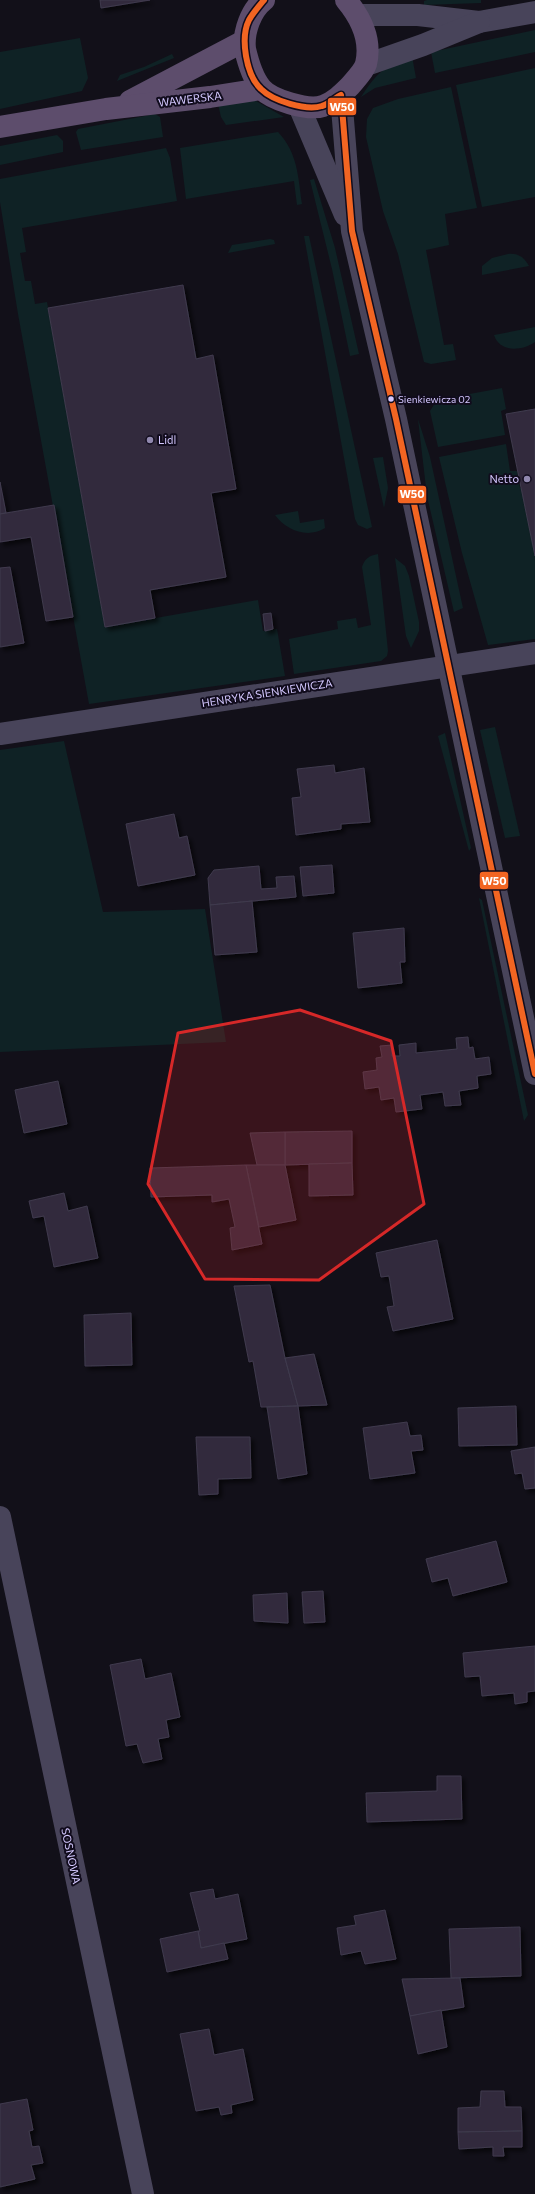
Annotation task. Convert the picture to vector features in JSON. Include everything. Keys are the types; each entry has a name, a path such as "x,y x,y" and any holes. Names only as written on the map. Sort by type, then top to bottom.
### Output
{"main road":[{"path":"264,0 249,20 244,41 248,66 261,88 277,99 299,106 322,106 341,95 366,65 368,39 352,7"},
{"name":"WAWERSKA","path":"118,108 244,41"},
{"name":"WAWERSKA","path":"0,128 118,108 210,97 261,88"}],"street":[{"path":"352,7 479,22"},
{"path":"366,65 423,45 479,22 535,12"},
{"path":"341,95 352,231 393,407 535,1074"},
{"path":"299,106 316,150 352,231"},
{"name":"HENRYKA SIENKIEWICZA","path":"0,734 535,653"},
{"name":"SOSNOWA","path":"0,1517 143,2194"}],"highlighted area":[{"path":"300,1010 391,1041 424,1204 319,1280 205,1279 148,1184 178,1033"}],"green space":[{"path":"481,0 481,3 424,5 424,1"},
{"path":"535,30 535,52 435,73 431,52"},
{"path":"80,38 88,78 82,91 0,109 0,52"},
{"path":"172,54 174,58 117,81 120,75 144,67"},
{"path":"412,56 416,78 375,88 361,97 372,81 382,71"},
{"path":"535,68 535,197 482,207 456,85"},
{"path":"451,87 477,208 445,214 449,245 426,250 444,345 453,344 456,360 431,364 424,362 398,254 383,211 366,137 367,119 373,108 398,99"},
{"path":"217,100 256,101 284,117 226,125 221,117"},
{"path":"155,114 160,117 163,137 81,150 76,132 78,129"},
{"path":"278,132 290,148 296,166 302,204 297,205 294,181 186,199 180,148"},
{"path":"57,135 63,141 63,152 0,165 0,146"},
{"path":"166,148 170,158 177,201 22,228 26,252 20,253 25,281 31,281 35,304 47,302 105,627 258,600 263,631 277,629 285,676 89,704 18,314 0,202 0,179"},
{"path":"314,179 335,248 359,354 350,356 332,269 310,180"},
{"path":"304,236 309,236 372,527 367,529 358,525 355,519"},
{"path":"270,239 274,240 275,244 228,253 232,245"},
{"path":"508,254 520,256 529,266 482,275 482,266 492,258"},
{"path":"535,327 535,342 524,347 512,349 501,345 494,335"},
{"path":"502,388 506,409 501,411 505,435 438,447 430,411 437,400"},
{"path":"418,419 430,457 463,608 454,612 427,496"},
{"path":"506,444 510,471 517,471 520,488 523,488 535,556 535,639 488,645 462,553 439,457"},
{"path":"383,457 388,488 384,508 373,458"},
{"path":"298,511 300,523 324,519 325,528 311,533 304,533 291,529 275,515"},
{"path":"378,554 388,651 387,656 381,661 294,674 289,639 338,629 337,621 356,618 358,628 371,625 362,567 364,561"},
{"path":"395,558 405,566 409,576 419,622 419,631 411,648 406,636"},
{"path":"495,727 520,836 505,838 480,730"},
{"path":"445,733 471,848 469,851 438,736"},
{"path":"64,741 103,912 205,909 226,1042 0,1052 0,750"},
{"path":"479,898 482,900 528,1115 524,1121"}],"building":[{"path":"100,0 150,0 101,8"},
{"name":"Lidl","path":"183,285 196,359 213,355 236,489 211,493 226,577 150,590 155,618 105,627 48,308"},
{"name":"Netto","path":"535,409 535,556 506,414"},
{"path":"0,482 6,513 0,514"},
{"path":"54,505 73,617 46,621 31,537 0,542 0,514"},
{"path":"10,567 24,643 0,647 0,568"},
{"path":"271,613 273,629 265,631 263,614"},
{"path":"334,765 335,773 364,768 370,822 341,824 341,829 296,835 292,798 301,797 297,769"},
{"path":"174,814 179,838 187,836 195,875 138,886 126,824"},
{"path":"332,865 334,893 303,896 300,867"},
{"path":"259,866 261,889 277,888 276,877 294,876 296,897 210,905 208,878 214,870"},
{"path":"252,901 257,952 215,955 210,905"},
{"path":"404,928 405,962 400,962 402,983 358,988 353,933"},
{"path":"468,1037 469,1048 473,1047 475,1059 489,1057 491,1074 477,1076 478,1088 459,1091 461,1105 445,1106 443,1092 420,1095 422,1109 396,1112 394,1098 381,1100 379,1087 365,1089 363,1072 377,1070 376,1058 382,1057 380,1046 392,1045 392,1056 400,1056 399,1045 416,1043 416,1053 457,1049 456,1038"},
{"path":"58,1081 67,1124 24,1133 15,1090"},
{"path":"352,1131 352,1163 285,1165 285,1132"},
{"path":"285,1132 285,1165 257,1165 250,1133"},
{"path":"352,1163 353,1195 309,1196 309,1164"},
{"path":"246,1165 285,1165 296,1220 259,1227"},
{"path":"246,1165 262,1244 232,1250 230,1228 235,1227 229,1199 212,1202 212,1195 151,1197 150,1168"},
{"path":"64,1193 68,1211 87,1206 98,1258 54,1267 44,1216 33,1218 29,1201"},
{"path":"437,1240 453,1319 393,1331 387,1307 394,1306 389,1276 381,1277 376,1253"},
{"path":"270,1285 285,1358 298,1406 261,1407 253,1361 249,1362 234,1286"},
{"path":"131,1313 132,1365 85,1366 84,1315"},
{"path":"314,1354 327,1405 298,1406 285,1358"},
{"path":"298,1406 307,1474 278,1479 267,1407"},
{"path":"516,1406 517,1445 459,1446 458,1408"},
{"path":"407,1422 410,1436 421,1435 423,1450 411,1451 415,1473 370,1479 363,1428"},
{"path":"196,1437 250,1437 251,1478 218,1479 218,1494 199,1495"},
{"path":"535,1447 535,1488 525,1489 522,1473 515,1474 511,1451"},
{"path":"496,1541 507,1582 453,1596 448,1578 432,1582 426,1559"},
{"path":"323,1591 325,1622 304,1623 302,1592"},
{"path":"287,1593 288,1623 254,1621 253,1595"},
{"path":"535,1646 535,1691 527,1692 527,1702 515,1704 514,1693 482,1696 480,1676 465,1677 463,1653"},
{"path":"141,1659 145,1679 171,1673 180,1717 166,1720 169,1737 158,1739 162,1759 143,1763 137,1744 126,1746 110,1665"},
{"path":"437,1776 461,1776 462,1819 367,1822 366,1793 437,1791"},
{"path":"213,1889 215,1899 238,1894 247,1939 201,1948 198,1931 200,1931 190,1893"},
{"path":"385,1910 396,1959 365,1964 361,1951 341,1955 337,1928 356,1925 354,1916"},
{"path":"520,1927 521,1976 451,1978 449,1929"},
{"path":"198,1931 201,1948 224,1943 228,1959 167,1972 160,1939"},
{"path":"460,1978 464,2007 410,2016 402,1979"},
{"path":"441,2010 447,2047 418,2054 410,2016"},
{"path":"209,2029 214,2055 243,2049 253,2100 231,2105 232,2113 221,2115 219,2107 196,2111 180,2034"},
{"path":"481,2091 504,2091 505,2107 521,2107 522,2131 458,2132 458,2108 480,2107"},
{"path":"27,2099 33,2130 29,2131 32,2147 39,2146 43,2163 31,2165 35,2179 0,2187 0,2104"},
{"path":"522,2131 522,2147 503,2147 504,2156 493,2156 493,2147 459,2149 458,2132"}],"transit line":[{"name":"W50","path":"264,0 249,20 245,36 248,66 256,83 261,89 273,97 299,106 322,106 341,95 352,231 396,419 535,1074"}],"place":[{"name":"Sienkiewicza 02","path":"391,399"},
{"name":"Lidl","path":"150,440"},
{"name":"Netto","path":"527,479"}]}
